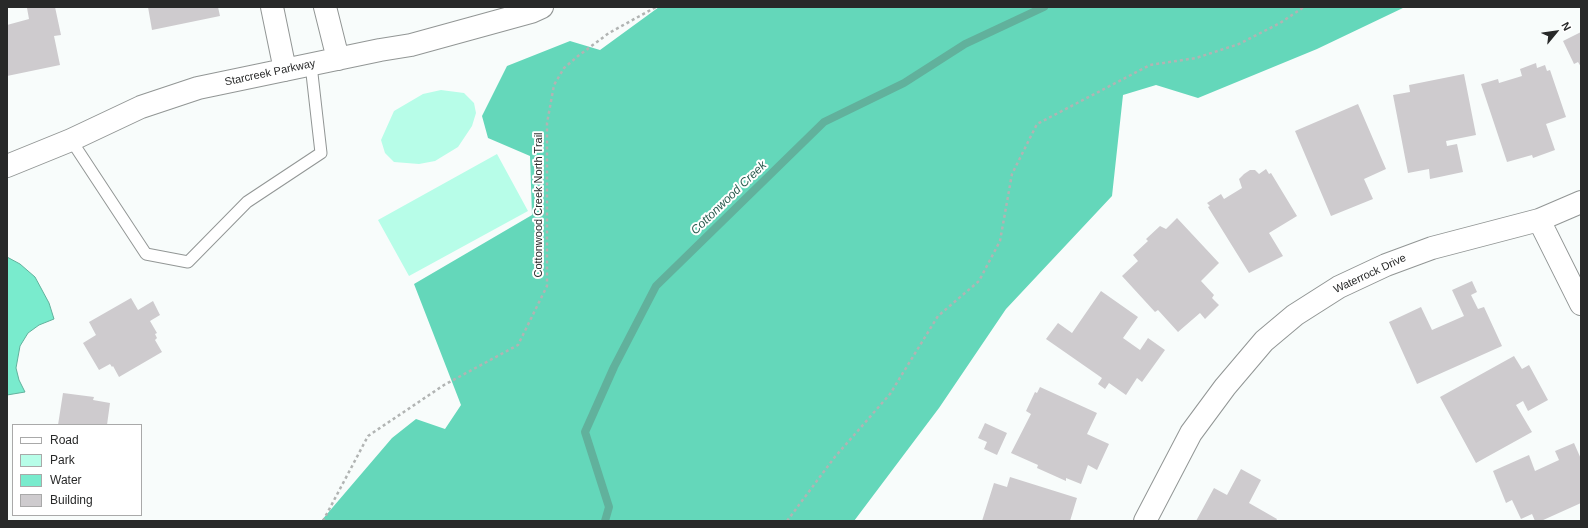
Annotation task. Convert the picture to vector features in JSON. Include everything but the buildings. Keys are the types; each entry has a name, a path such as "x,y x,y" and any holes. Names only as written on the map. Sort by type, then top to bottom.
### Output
{"street":[{"path":"272,7 285,70"},
{"path":"325,7 338,59"},
{"name":"Starcreek Parkway","path":"7,166 72,140 141,107 198,88 411,45 531,12 542,7"},
{"name":"Waterrock Drive","path":"1145,521 1195,428 1224,387 1264,341 1295,316 1339,287 1386,265 1432,248 1539,220 1581,202"},
{"path":"1539,220 1581,304"}],"lane":[{"path":"72,140 146,254 188,262 247,202 321,153 311,65"}],"path":[{"name":"Cottonwood Creek North Trail","path":"323,521 368,436 444,385 518,345 547,286 547,124 554,85 564,68 578,56 609,33 656,7"},
{"path":"787,521 834,458 890,394 938,316 979,281 1000,241 1012,174 1037,124 1150,65 1196,58 1239,44 1280,24 1304,7"}],"green space":[{"path":"441,90 464,93 474,103 476,113 472,126 458,147 435,161 419,164 394,162 385,153 381,140 394,111 423,94"},
{"path":"497,154 528,211 409,276 378,220"}],"shaded area":[{"path":"659,7 1405,7 1317,49 1198,98 1156,85 1123,95 1112,196 1006,309 939,408 854,521 321,521 392,438 416,419 445,429 461,405 414,284 532,215 530,156 488,138 482,116 507,66 570,41 600,50"}],"water":[{"path":"7,257 20,264 35,277 49,303 54,319 39,325 28,333 20,346 16,368 19,380 25,392 7,395"}],"waterway":[{"name":"Cottonwood Creek","path":"605,521 609,507 585,432 614,367 656,286 824,122 904,83 965,44 1044,7"}]}
